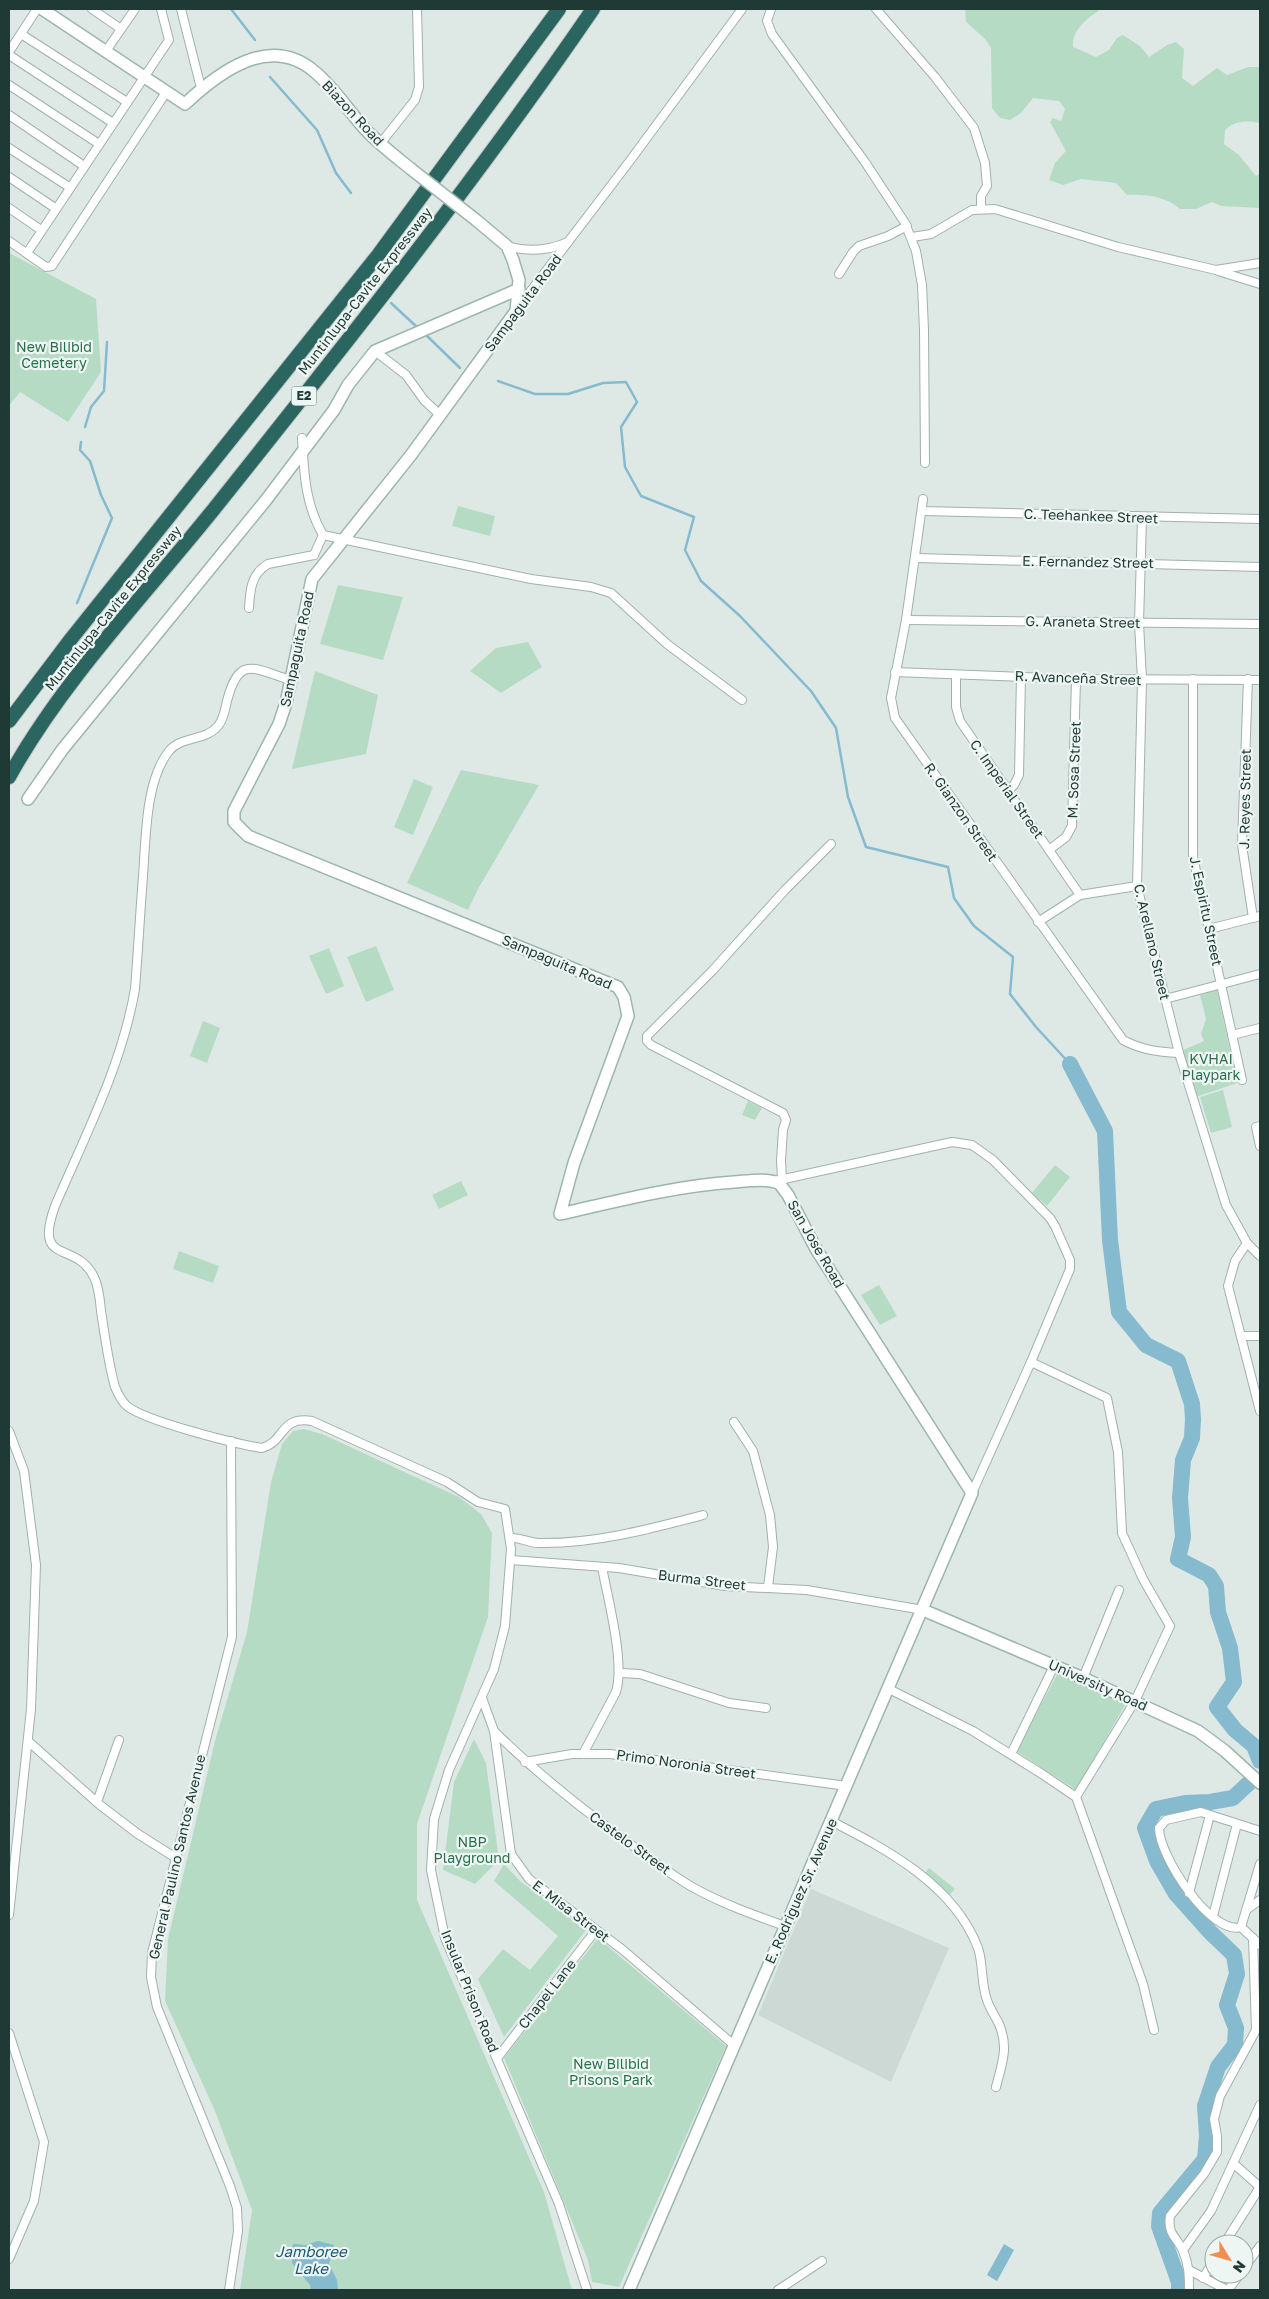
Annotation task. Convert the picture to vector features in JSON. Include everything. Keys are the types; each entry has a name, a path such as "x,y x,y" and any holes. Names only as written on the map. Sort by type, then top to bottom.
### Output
{"highway":[{"name":"Muntinlupa-Cavite Expressway","path":"9,721 71,639 379,254 559,9"},
{"name":"Muntinlupa-Cavite Expressway","path":"9,777 24,749 74,681 298,404 402,270 500,140 593,9"}],"street":[{"path":"37,9 9,52 113,123"},
{"path":"9,241 46,267 52,266 167,91 42,9"},
{"path":"92,9 121,28"},
{"path":"106,51 136,9"},
{"path":"27,253 40,230 169,40 161,9"},
{"path":"182,9 201,88"},
{"path":"380,144 415,100 419,87 417,9"},
{"name":"Sampaguita Road","path":"742,9 440,415 312,579 292,680 279,724 234,811 234,822 242,832 611,983 622,992 628,1009 628,1016 574,1163 560,1214 651,1193 717,1183 778,1181"},
{"path":"771,9 767,21 772,34 820,98 907,226 912,237 920,268 923,305 925,463"},
{"path":"876,9 935,77 974,128 985,163 987,186 981,196 981,209"},
{"path":"21,34 127,102"},
{"name":"Biazon Road","path":"167,91 185,104 213,78 242,62 274,56 289,58 316,72 380,144 507,246 517,272 519,289 516,311"},
{"path":"9,85 99,144"},
{"path":"9,115 84,166"},
{"path":"9,148 69,187"},
{"path":"9,177 56,208"},
{"path":"9,208 40,230"},
{"path":"912,237 931,234 972,210 995,209 1118,247 1216,270 1260,284"},
{"path":"839,274 859,246 888,236 907,226"},
{"path":"507,246 520,250 541,250 551,249 569,242"},
{"path":"1216,270 1260,263"},
{"path":"28,799 62,750 260,508 340,401 348,385 375,351 394,341 519,289"},
{"path":"375,351 406,376 424,400 440,415"},
{"path":"302,438 306,494 314,520 323,536 449,560 531,579 591,587 611,593 667,644 742,700"},
{"name":"R. Gianzon Street","path":"923,499 916,558 891,698 895,718 1123,1040 1152,1052 1179,1053"},
{"name":"C. Teehankee Street","path":"922,511 1260,520"},
{"name":"C. Arellano Street","path":"1142,518 1139,623 1142,680 1137,886 1179,1053 1226,1206 1247,1243 1260,1256"},
{"path":"314,555 323,536"},
{"path":"314,555 322,566"},
{"path":"249,608 252,581 262,568 277,562 314,555"},
{"name":"E. Fernandez Street","path":"916,558 1260,567"},
{"name":"G. Araneta Street","path":"906,620 1260,624"},
{"path":"231,1440 145,1416 123,1402 115,1387 111,1373 96,1279 83,1262 56,1248 50,1242 48,1228 113,1070 131,1014 135,990 146,836 152,792 161,763 177,744 206,734 220,724 231,685 236,674 244,668 252,668 292,680"},
{"name":"R. Avanceña Street","path":"895,672 1076,679 1260,680"},
{"name":"C. Imperial Street","path":"956,675 956,707 960,722 1080,895"},
{"path":"1008,790 1014,785 1019,775 1021,676"},
{"name":"M. Sosa Street","path":"1049,850 1066,838 1072,826 1076,679"},
{"name":"J. Espiritu Street","path":"1193,679 1193,857 1242,1080"},
{"name":"J. Reyes Street","path":"1248,679 1242,845 1257,917"},
{"path":"831,844 647,1036 647,1041 777,1109 785,1116 778,1181 952,1142 972,1145 993,1160 1056,1226 1070,1260 1070,1270 972,1492"},
{"path":"1038,922 1080,895 1137,886"},
{"path":"1209,929 1257,917"},
{"path":"1165,999 1260,974"},
{"path":"1232,1035 1260,1028"},
{"path":"1260,1126 1256,1127 1260,1146"},
{"name":"San Jose Road","path":"778,1181 788,1195 816,1249 972,1492"},
{"path":"1247,1243 1236,1261 1228,1286 1260,1411"},
{"path":"1241,1336 1260,1336"},
{"path":"1031,1362 1091,1389 1104,1396 1108,1401 1118,1452 1122,1533 1143,1578 1170,1626 1135,1701 1076,1797"},
{"name":"Insular Prison Road","path":"231,1440 262,1448 274,1442 286,1426 295,1421 312,1422 447,1482 478,1502 504,1509 510,1538 511,1560 503,1634 494,1669 449,1770 434,1819 431,1870 445,1938 498,2057 559,2204 587,2290"},
{"path":"734,1422 753,1451 770,1514 773,1547 768,1587"},
{"path":"9,1431 24,1470 36,1565 28,1741 20,1792 9,1915"},
{"name":"General Paulino Santos Avenue","path":"229,2290 238,2231 237,2208 230,2186 157,2007 150,1977 152,1953 232,1637 231,1440"},
{"name":"E. Rodriguez Sr. Avenue","path":"629,2290 923,1610 972,1492"},
{"path":"510,1538 520,1538 527,1542 538,1544 577,1540 644,1530 703,1515"},
{"name":"Burma Street","path":"511,1560 602,1567 725,1586 807,1590 923,1610"},
{"path":"582,1754 616,1692 620,1673 602,1567"},
{"path":"1083,1678 1119,1590"},
{"name":"University Road","path":"923,1610 1083,1678 1198,1731 1225,1751 1260,1783"},
{"path":"1011,1754 1054,1666"},
{"path":"620,1673 640,1674 729,1703 766,1708"},
{"path":"889,1689 973,1731 1076,1797 1143,1984 1154,2030"},
{"name":"E. Misa Street","path":"482,1698 494,1731 511,1854 529,1879 623,1950 735,2046"},
{"name":"Castelo Street","path":"494,1731 525,1762 564,1795 686,1883 726,1904 785,1926"},
{"path":"97,1802 119,1740"},
{"path":"28,1741 97,1802 138,1834 176,1858"},
{"name":"Primo Noronia Street","path":"525,1762 582,1754 610,1754 847,1786"},
{"path":"1260,1831 1210,1814 1193,1812 1166,1820 1159,1828 1166,1854 1176,1874 1189,1893 1213,1916 1229,1928 1241,1927 1260,1945"},
{"path":"1189,1893 1210,1814"},
{"path":"831,1821 882,1846 928,1880 957,1911 968,1928 979,1949 987,2001 1005,2042 1005,2052 996,2087"},
{"path":"1213,1916 1237,1824"},
{"path":"1241,1927 1260,1864"},
{"path":"1246,1910 1260,1900"},
{"name":"Chapel Lane","path":"498,2057 596,1930"},
{"path":"1190,2290 1189,2270 1183,2250 1175,2240 1169,2223 1170,2216 1204,2174 1217,2152 1218,2136 1214,2119 1220,2096 1256,2030 1254,1938"},
{"path":"9,2033 44,2142 34,2201 9,2259"},
{"path":"1183,2250 1211,2211 1260,2105"},
{"path":"1230,2234 1260,2187 1233,2163"},
{"path":"778,2290 822,2261"},
{"path":"1189,2270 1228,2290"}],"shaded area":[{"path":"811,1889 949,1948 891,2082 758,2015"}],"green space":[{"path":"965,9 1101,9 1081,25 1075,35 1073,47 1096,57 1109,50 1117,38 1123,35 1140,46 1149,57 1167,45 1176,42 1184,49 1182,78 1193,86 1217,68 1227,75 1248,67 1260,67 1260,123 1241,122 1229,127 1225,130 1224,144 1239,155 1256,176 1260,174 1260,208 1221,206 1212,202 1196,209 1180,209 1168,201 1155,197 1127,195 1116,183 1081,179 1063,185 1049,180 1055,163 1066,151 1050,122 1053,118 1061,121 1065,109 1059,101 1033,98 1021,113 1010,120 1000,118 992,108 991,48 985,39 966,22"},
{"name":"New Bilibid Cemetery","path":"9,253 96,299 101,372 68,422 20,392 9,406"},
{"path":"458,506 495,516 490,536 452,526"},
{"path":"338,585 403,597 383,660 320,644"},
{"path":"528,642 542,667 501,693 470,671 496,648"},
{"path":"315,671 378,695 366,754 292,769"},
{"path":"461,770 539,785 478,889 468,910 407,883"},
{"path":"414,779 433,787 413,835 394,827"},
{"path":"376,946 394,990 366,1002 347,957"},
{"path":"329,948 344,986 326,994 309,956"},
{"name":"KVHAI Playpark","path":"1217,990 1237,1083 1196,1097 1183,1050 1204,1041 1201,1034 1206,1019 1200,995"},
{"path":"203,1021 220,1028 207,1063 190,1056"},
{"path":"1223,1090 1232,1127 1211,1133 1200,1097"},
{"path":"748,1101 762,1108 755,1120 742,1115"},
{"path":"1055,1165 1070,1177 1047,1206 1032,1193"},
{"path":"461,1181 468,1195 439,1209 432,1195"},
{"path":"179,1251 219,1266 213,1283 173,1269"},
{"path":"879,1285 897,1316 880,1325 861,1295"},
{"path":"304,1429 322,1434 459,1497 481,1514 492,1533 488,1617 417,1824 417,1900 544,2192 572,2290 240,2290 252,2210 215,2111 165,2001 168,1939 215,1741 247,1632 271,1482 282,1444 293,1431"},
{"path":"1059,1671 1128,1700 1076,1790 1016,1751"},
{"name":"NBP Playground","path":"474,1739 486,1763 499,1860 475,1884 443,1870 454,1782"},
{"path":"504,1864 520,1881 586,1930 504,2037 478,1979 503,1949 530,1970 558,1936 494,1881"},
{"path":"929,1868 955,1889 944,1901 920,1880"},
{"name":"New Bilibid Prisons Park","path":"598,1938 726,2046 619,2287 592,2282 588,2260 504,2058"}],"water":[{"name":"Jamboree Lake","path":"318,2241 334,2245 329,2264 337,2280 338,2290 311,2290 310,2285 292,2263 293,2244 306,2245"},
{"path":"1004,2244 1014,2250 997,2281 987,2275"}],"waterway":[{"path":"231,9 255,40"},
{"path":"270,77 317,130 336,173 351,193"},
{"path":"391,303 418,328"},
{"path":"424,333 460,368"},
{"path":"85,427 91,407 104,391 107,342"},
{"path":"498,381 535,394 568,394 603,383 626,382 637,402 621,427 625,467 641,496 694,517 685,550 701,581 740,616 811,691 836,728 848,797 866,847 948,867 954,898 974,926 1013,957 1010,994 1036,1027 1070,1064"},
{"path":"77,603 112,518 101,495 90,461 80,450 81,442"},
{"path":"1070,1064 1105,1131 1110,1240 1119,1312 1146,1345 1178,1361 1192,1404 1192,1438 1183,1460 1180,1498 1183,1537 1178,1559 1209,1575 1216,1586 1218,1612 1230,1648 1234,1682 1217,1707 1235,1730 1254,1746 1260,1761"},
{"path":"1179,2290 1179,2282 1159,2226 1160,2213 1205,2159 1207,2136 1205,2106 1218,2067 1235,2045 1236,2028 1227,2005 1237,1974 1234,1955 1210,1932 1176,1894 1157,1861 1145,1828 1156,1809 1185,1803 1210,1802 1233,1798 1249,1783"}]}
